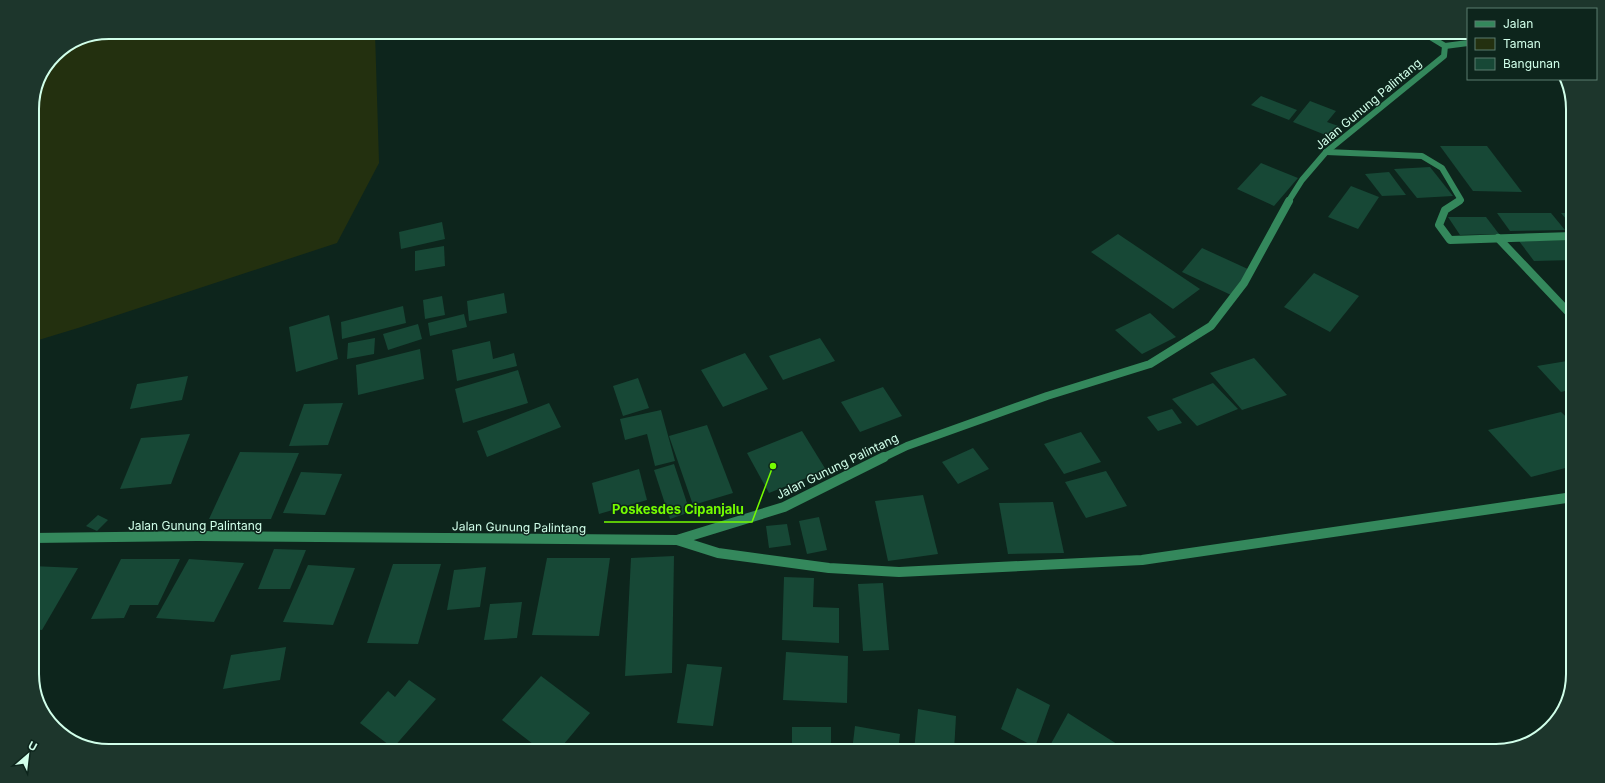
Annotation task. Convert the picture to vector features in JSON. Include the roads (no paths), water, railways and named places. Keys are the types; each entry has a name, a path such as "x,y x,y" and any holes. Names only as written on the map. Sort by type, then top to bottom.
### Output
{"street":[{"path":"1435,39 1445,46 1467,43"},
{"name":"Jalan Gunung Palintang","path":"39,538 205,536 677,540 784,507 907,446 1047,396 1150,364 1211,326 1244,283 1278,218 1302,180 1326,152 1444,56 1445,46"},
{"path":"1326,152 1422,156 1442,168 1461,200 1444,210 1439,225 1450,240 1566,236"},
{"path":"1498,238 1566,310"},
{"path":"677,540 718,553 829,568 899,572 923,571 1142,560 1566,498"}],"place":[{"name":"Poskesdes Cipanjalu","path":"773,466"}]}
